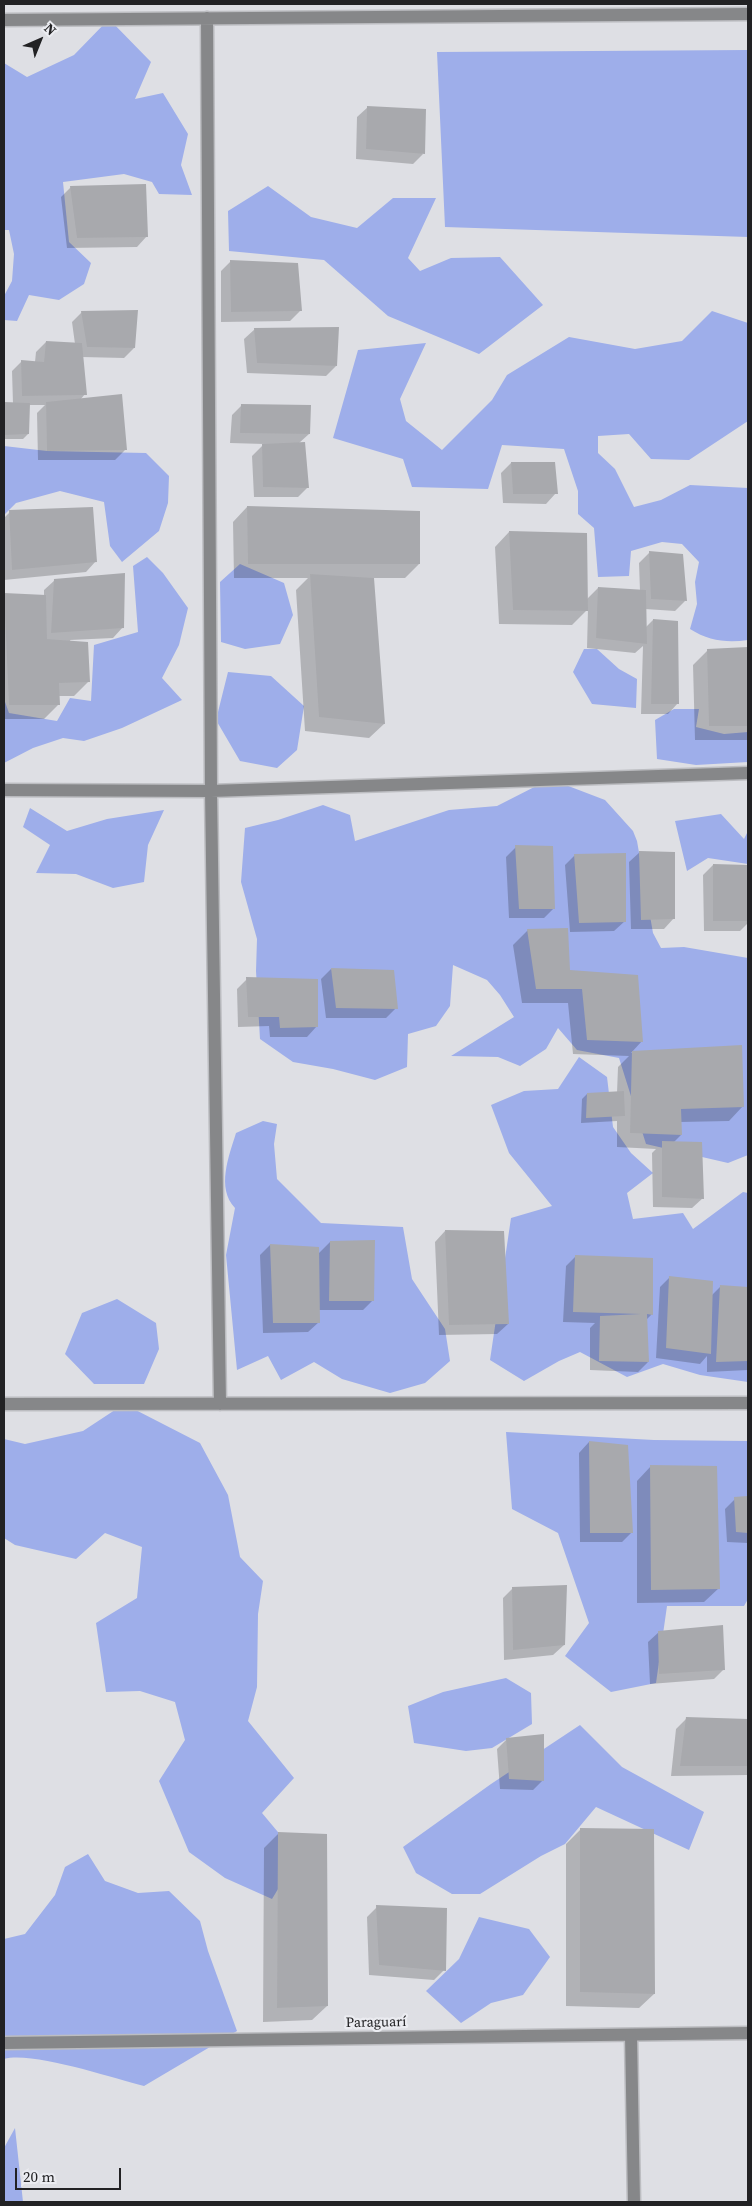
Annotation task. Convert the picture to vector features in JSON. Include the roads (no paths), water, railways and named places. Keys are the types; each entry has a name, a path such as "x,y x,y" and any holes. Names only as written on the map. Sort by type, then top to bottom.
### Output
{"street":[{"path":"4,20 748,14"},
{"path":"207,18 211,791 220,1404"},
{"path":"4,790 211,791 748,773"},
{"path":"4,1404 748,1403"},
{"name":"Paraguarí","path":"4,2043 748,2033"},
{"path":"631,2035 634,2202"}]}
